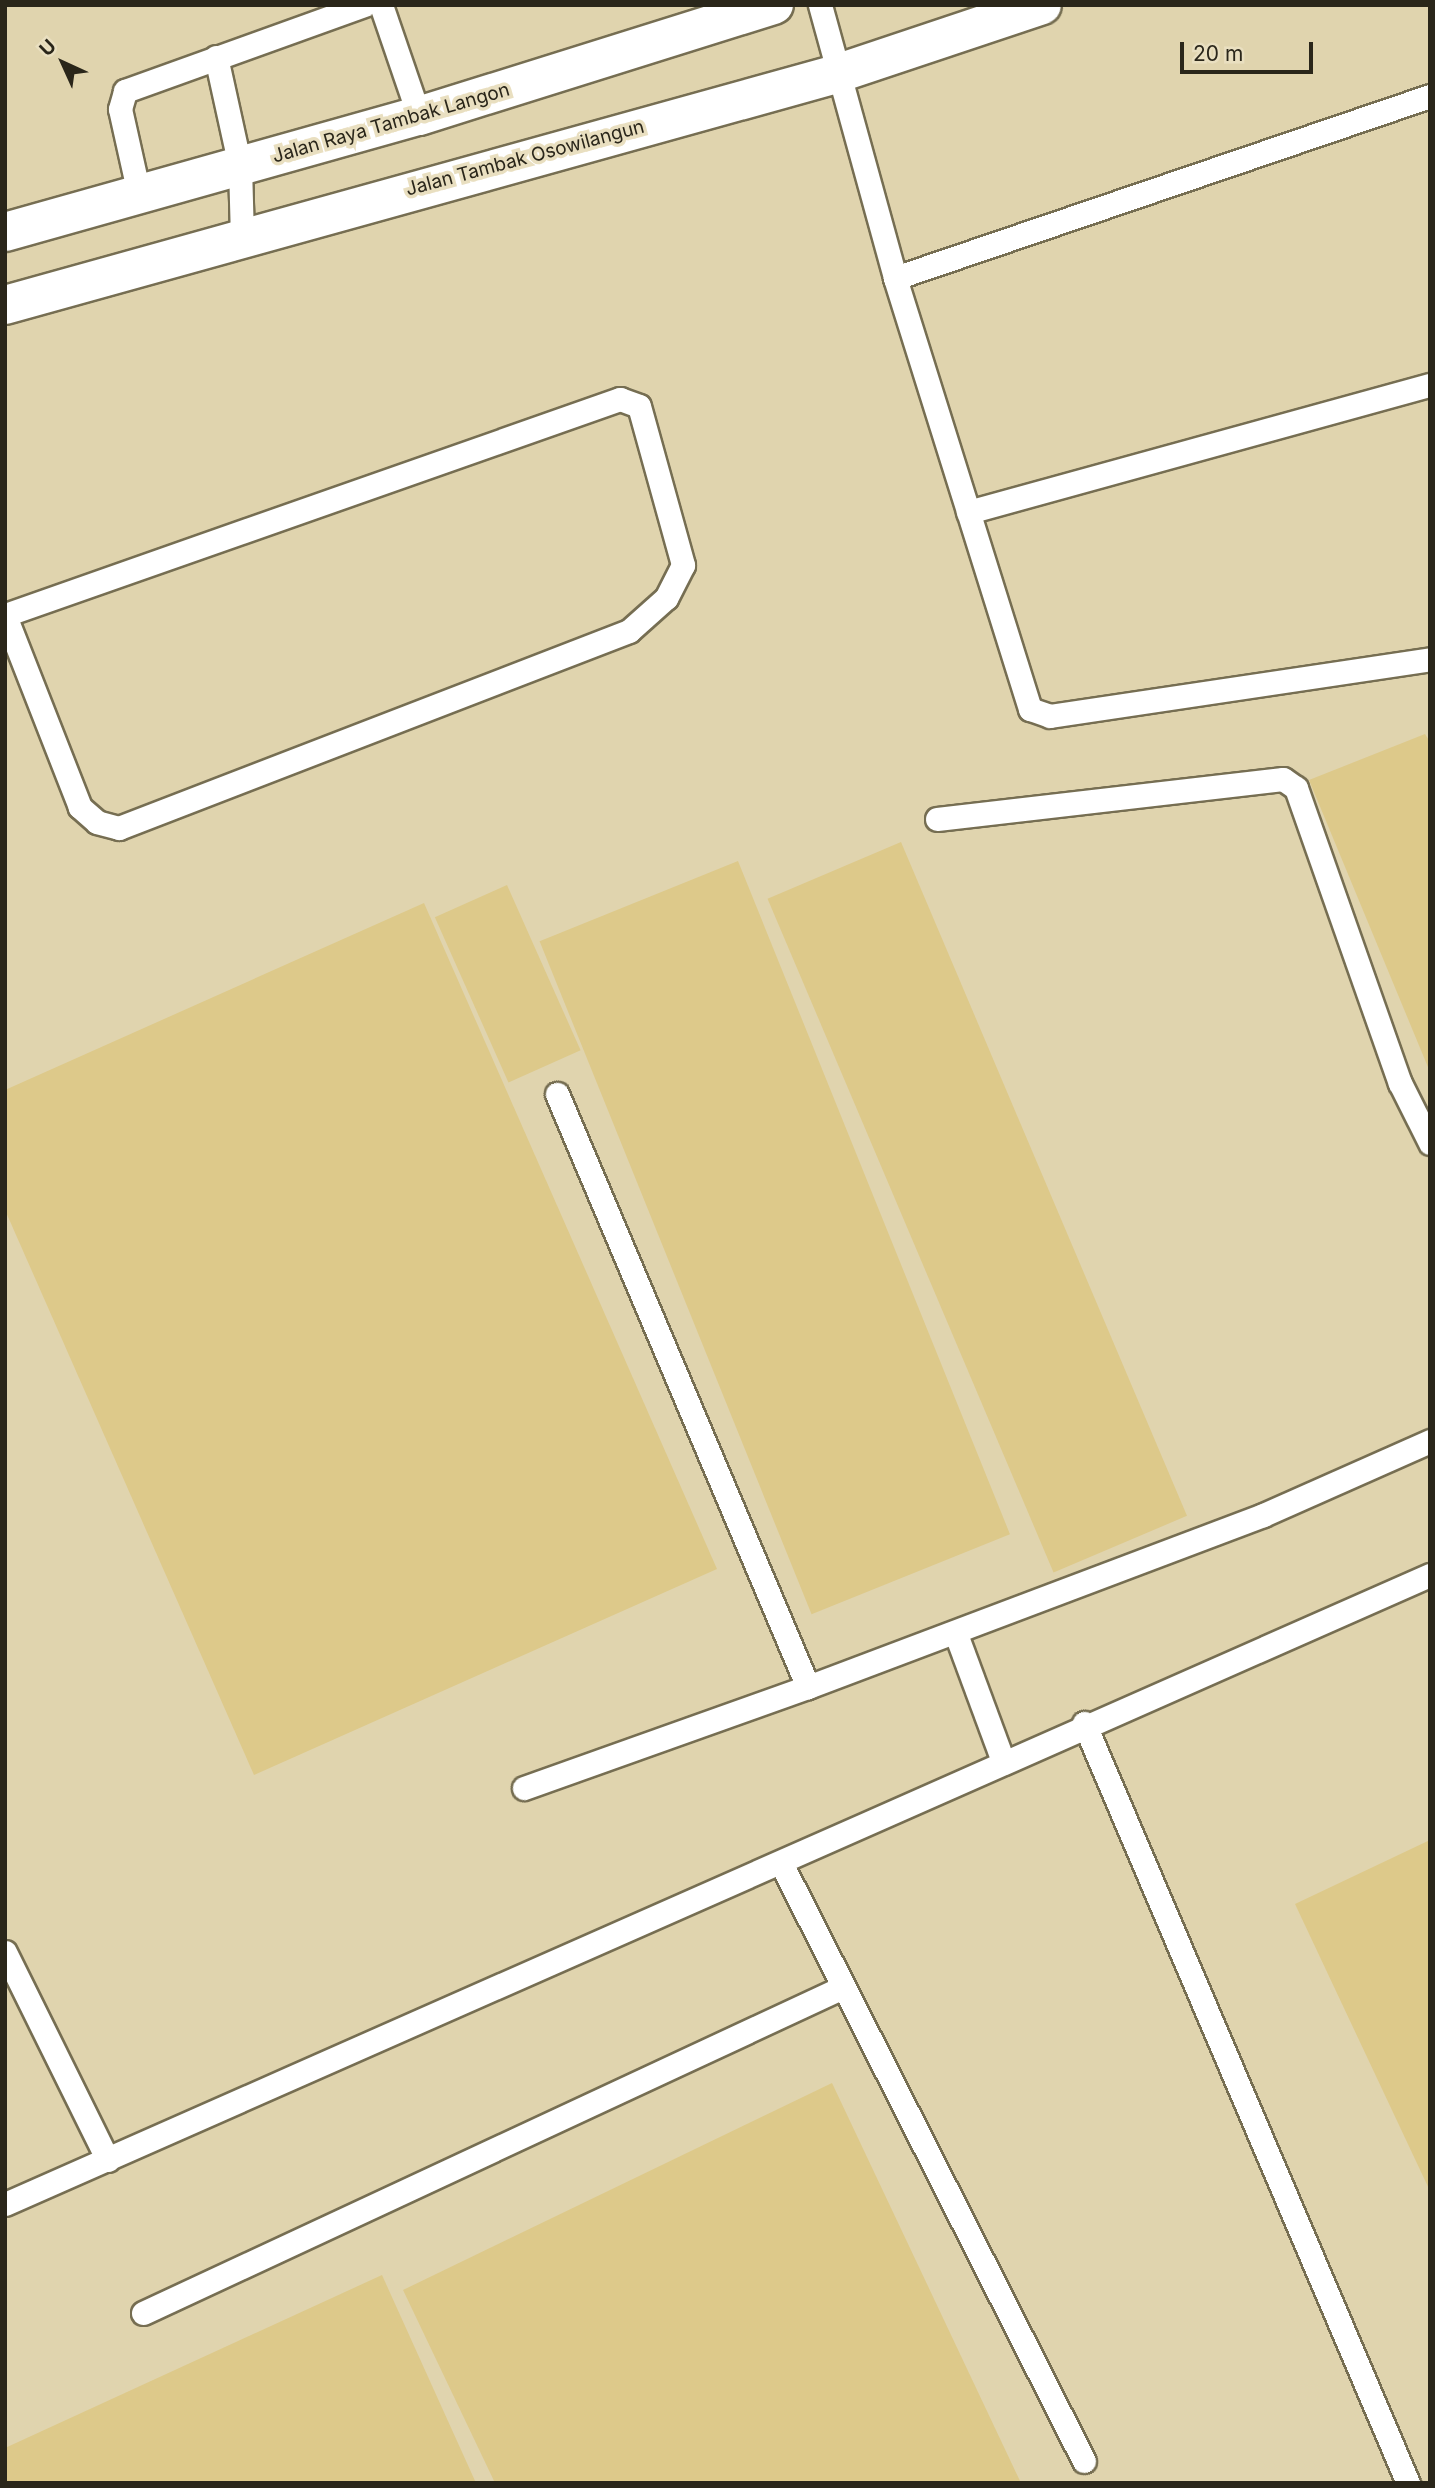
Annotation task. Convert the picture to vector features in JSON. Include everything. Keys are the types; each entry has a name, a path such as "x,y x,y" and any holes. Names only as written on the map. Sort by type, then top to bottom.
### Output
{"highway":[{"name":"Jalan Raya Tambak Langon","path":"5,232 419,116 774,5"},
{"name":"Jalan Tambak Osowilangun","path":"5,305 242,236 836,74 1042,5"}],"lane":[{"path":"139,194 120,109 125,90 364,5"},
{"path":"381,5 419,116"},
{"path":"820,5 836,74 895,278 1030,709 1050,716 1430,659"},
{"path":"216,57 240,166 242,236"},
{"path":"895,278 1430,96"},
{"path":"968,512 1430,385"},
{"path":"620,399 639,407 683,565 666,598 629,631 119,828 97,822 80,807 5,615 620,399"},
{"path":"937,819 1283,779 1296,788 1400,1083 1430,1143"},
{"path":"556,1094 808,1686"},
{"path":"524,1788 956,1634 1263,1515 1430,1441"},
{"path":"5,2204 782,1865 1084,1723 1430,1575"},
{"path":"956,1634 1003,1761"},
{"path":"1084,1723 1408,2483"},
{"path":"782,1865 1084,2461"},
{"path":"5,1952 108,2160"},
{"path":"143,2313 844,1987"}],"shaded area":[{"path":"5,5 1430,5 1430,2483 5,2483"}],"building":[{"path":"1425,734 1430,742 1430,1072 1309,780"},
{"path":"901,842 1187,1516 1054,1572 768,899"},
{"path":"738,861 1010,1534 812,1614 540,941"},
{"path":"507,885 581,1050 508,1082 435,917"},
{"path":"424,903 717,1569 254,1775 5,1210 5,1090"},
{"path":"1430,1840 1430,2191 1295,1904"},
{"path":"832,2083 1021,2483 495,2483 403,2290"},
{"path":"382,2275 476,2483 5,2483 5,2448"}]}
